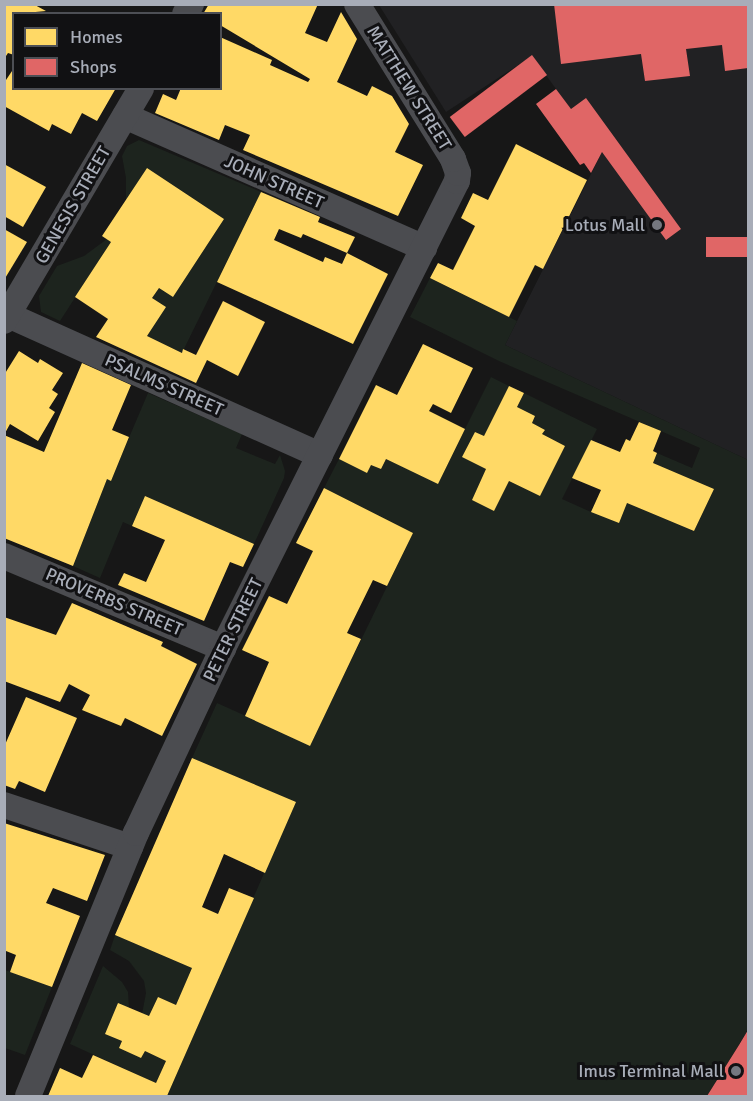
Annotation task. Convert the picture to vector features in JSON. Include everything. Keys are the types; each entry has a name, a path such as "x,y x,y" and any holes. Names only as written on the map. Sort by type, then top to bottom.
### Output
{"street":[{"name":"MATTHEW STREET","path":"357,4 453,159 458,172"},
{"name":"GENESIS STREET","path":"6,318 140,90"},
{"name":"JOHN STREET","path":"125,116 424,248"},
{"name":"PETER STREET","path":"28,1096 130,847 224,648 454,188 458,172"},
{"name":"PSALMS STREET","path":"6,318 320,455"},
{"name":"PROVERBS STREET","path":"4,555 224,648"},
{"path":"4,805 130,847"}],"shaded area":[{"name":"Lotus Mall","path":"379,5 748,5 748,460 505,345 602,152 532,56 446,112"},
{"path":"139,140 261,192 182,353 147,336 152,298 159,288 173,297 224,219 147,168 126,200 126,178 122,156 127,146"},
{"path":"107,239 111,242 60,321 41,312 39,296 57,266 84,256"},
{"path":"430,278 517,321 505,345 748,460 748,1030 707,1096 167,1096 295,802 192,758 217,703 310,745 413,533 324,488 339,459 367,473 371,465 381,469 386,459 438,483 491,377 509,386 484,436 475,432 463,457 486,469 472,500 494,511 509,481 540,496 565,446 542,434 545,430 532,423 535,416 517,407 524,393 597,429 562,499 591,512 627,503 694,531 714,489 653,463 657,453 692,468 700,448 499,361 410,317"},
{"path":"148,393 242,434 236,448 275,464 280,455 285,471 284,478 254,544 145,496 132,526 123,522 100,578 73,566 107,479 111,480"},
{"path":"115,935 192,968 176,1005 158,997 149,1016 142,1014 146,993 144,981 129,961 110,950"},
{"path":"103,966 122,982 128,992 129,1008 105,1034 122,1041 119,1048 141,1058 145,1051 166,1061 156,1083 70,1044"},
{"path":"5,970 52,987 25,1055 5,1048"}],"building: Homes":[{"path":"4,4 33,4 46,11 12,12 12,54 8,53 4,59"},
{"path":"209,4 318,4 305,33 327,42 341,12 357,39 337,82 367,96 372,86 392,96 409,124 395,152 423,165 398,216 243,150 250,135 225,125 219,140 155,113 163,94 176,100 180,90 222,90 222,38 272,60 270,65 308,82 310,79 222,26 222,12 204,12"},
{"path":"12,71 12,90 115,90 97,121 82,113 71,134 52,124 49,131 4,106 4,83"},
{"path":"516,144 587,180 543,269 535,265 509,317 430,278 438,263 453,270 475,226 461,218 473,193 488,200"},
{"path":"4,164 46,187 23,227 4,216"},
{"path":"147,168 224,219 173,297 159,288 152,298 166,307 147,336 182,353 183,349 196,355 223,301 265,322 238,376 207,360 196,383 96,337 108,319 75,297 111,242 102,236"},
{"path":"261,192 320,217 318,222 355,237 347,253 388,274 353,344 217,282","holes":["279,229 301,238 303,234 347,253 342,264 325,257 323,262 274,240"]},
{"path":"4,229 27,242 4,280"},
{"path":"423,344 473,368 451,413 433,404 429,411 465,429 438,484 386,459 381,469 371,465 367,473 339,459 376,385 397,395"},
{"path":"19,351 38,363 40,359 63,373 52,390 58,394 49,408 55,412 38,441 10,424 4,435 4,375"},
{"path":"82,363 131,385 112,430 129,437 111,481 107,479 73,566 4,538 4,435 44,452"},
{"path":"509,386 524,393 517,407 535,416 532,423 545,430 542,434 565,446 540,496 509,481 494,511 472,500 486,469 462,457 475,432 484,436"},
{"path":"639,422 661,431 653,451 657,453 653,463 714,489 694,531 627,503 619,523 591,512 601,490 572,478 591,440 620,452 626,439 630,441"},
{"path":"324,488 413,533 387,586 373,580 347,633 361,639 310,746 245,716 269,662 242,650 269,596 287,604 313,551 296,543"},
{"path":"145,496 254,544 243,567 230,562 204,621 118,585 124,573 146,582 165,540 132,526"},
{"path":"72,603 163,642 161,646 197,664 162,736 125,718 121,726 82,710 90,695 69,684 60,702 4,681 4,617 56,635"},
{"path":"26,697 77,718 45,792 19,781 15,789 4,785 4,747"},
{"path":"192,758 296,802 265,873 224,854 202,907 218,914 229,888 254,898 167,1096 48,1096 60,1068 82,1078 93,1055 156,1083 166,1061 145,1051 141,1058 119,1048 122,1041 105,1034 118,1003 149,1016 158,997 176,1005 192,968 115,935"},
{"path":"4,823 105,855 87,901 53,888 46,903 80,916 52,987 10,972 16,955 6,951 4,955"}],"building: Shops":[{"path":"554,4 748,4 748,68 725,71 722,45 686,49 690,76 645,81 641,54 561,64"},
{"path":"532,55 547,75 465,137 450,117"},
{"path":"556,89 571,109 586,98 681,229 666,240 602,152 591,173 584,163 580,165 536,104"},
{"path":"706,237 748,237 748,257 706,257"},
{"name":"Imus Terminal Mall","path":"748,1030 748,1096 707,1096 739,1045"}],"place":[{"name":"Lotus Mall","path":"657,225"},
{"name":"Imus Terminal Mall","path":"736,1071"}]}
